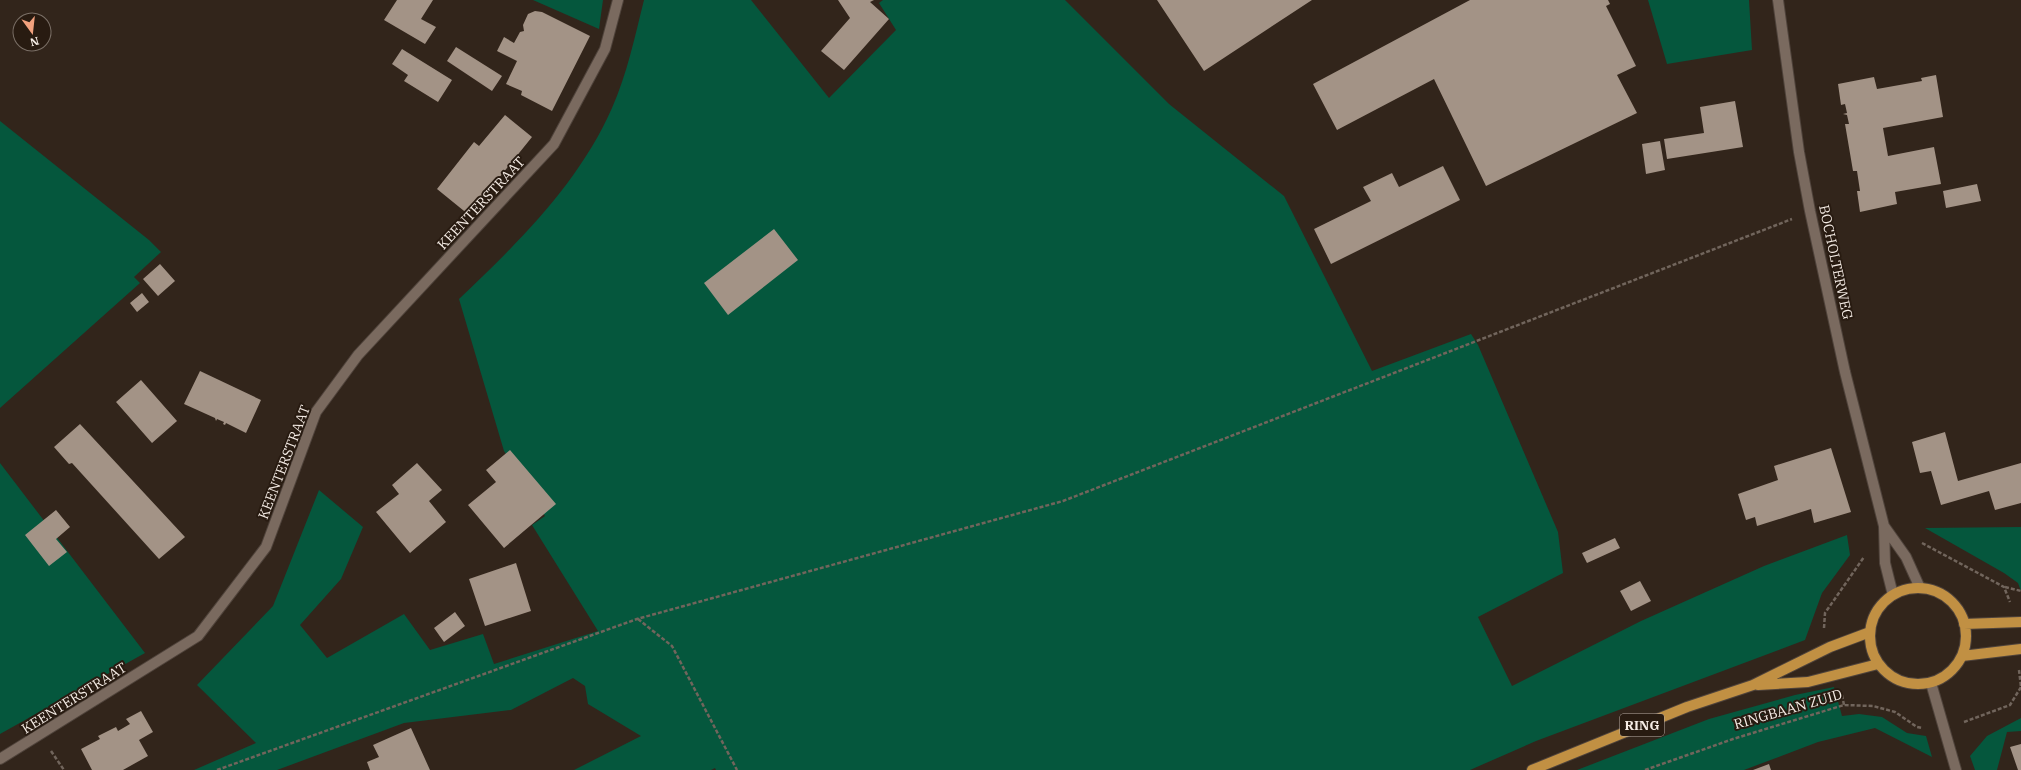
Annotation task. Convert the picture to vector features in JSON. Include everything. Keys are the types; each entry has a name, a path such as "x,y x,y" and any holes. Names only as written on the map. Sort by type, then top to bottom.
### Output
{"main road":[{"path":"1920,588 1935,592 1948,599 1958,610 1964,624 1966,640 1962,656 1949,673 1931,683 1911,684 1893,678 1878,664 1871,649 1870,632 1873,618 1881,605 1893,595 1906,590 1920,588"},
{"path":"1964,624 2017,622"},
{"name":"RINGBAAN ZUID","path":"1532,770 1687,707 1754,685 1830,647 1870,632"},
{"path":"1962,656 2019,650"},
{"name":"RINGBAAN ZUID","path":"1754,685 1808,682 1878,664"}],"street":[{"name":"KEENTERSTRAAT","path":"0,759 198,636 266,547 316,412 358,354 554,144 605,49 618,0"},
{"name":"BOCHOLTERWEG","path":"1778,0 1799,152 1810,212 1845,372 1884,526 1885,562 1893,595"},
{"name":"BOCHOLTERWEG","path":"1884,526 1906,557 1920,588"},
{"path":"1931,683 1956,770"}],"path":[{"path":"218,770 637,619 1063,501 1810,212"},
{"path":"1919,541 2004,587 2021,591"},
{"path":"1830,647 1824,627 1825,613 1865,556"},
{"path":"2004,587 2017,622"},
{"path":"637,619 672,646 737,770"},
{"path":"2019,650 2021,687"},
{"path":"1836,675 1844,705"},
{"name":"RINGBAAN ZUID","path":"1645,770 1733,739 1844,705 1873,706 1895,712 1917,727 1929,730 1943,729 2010,704 2021,687"}],"green space":[{"path":"533,0 603,0 599,29"},
{"path":"644,0 751,0 829,98 896,30 879,3 883,0 1065,0 1169,104 1284,196 1372,371 1471,334 1478,345 1558,532 1563,573 1478,617 1512,686 1641,621 1764,566 1847,535 1850,555 1822,593 1805,640 1536,741 1470,770 716,770 715,768 711,770 574,770 641,736 588,704 585,686 573,678 511,710 404,723 277,770 194,770 256,743 197,685 273,606 319,490 363,527 341,579 300,625 327,658 404,614 430,650 483,634 494,664 598,631 532,525 545,516 504,451 459,299 525,234 565,187 582,162 612,108 622,82"},
{"path":"1648,0 1749,0 1752,50 1667,64"},
{"path":"0,121 149,240 161,252 134,277 140,283 0,408"},
{"path":"0,463 145,653 0,734"},
{"path":"2021,527 2021,591 2018,583 2004,573 1925,528"},
{"path":"1834,687 1842,716 1859,714 1882,717 1907,733 1926,736 1932,757 1875,728 1818,742 1744,770 1577,770 1709,719 1795,695"},
{"path":"2021,718 2021,731 2007,732 1997,770 1975,770 1970,756 1987,736"}],"building":[{"path":"397,0 433,0 421,19 436,27 425,44 384,20"},
{"path":"838,0 874,0 870,2 889,19 844,70 821,51 850,18"},
{"path":"1157,0 1312,0 1204,71"},
{"path":"1470,0 1608,0 1610,4 1606,6 1636,66 1617,75 1637,113 1486,186 1434,79 1337,130 1313,84"},
{"path":"535,11 542,12 590,36 552,111 521,95 522,91 506,84 517,61 497,51 504,37 514,43 520,32 524,31 523,25 528,14"},
{"path":"456,47 502,76 492,91 447,61"},
{"path":"402,49 452,80 438,102 404,81 408,75 392,64"},
{"path":"1936,75 1943,117 1883,128 1888,156 1934,147 1941,184 1895,192 1897,204 1860,212 1857,191 1860,191 1857,171 1853,171 1845,124 1849,124 1847,115 1843,114 1847,113 1845,104 1841,105 1838,84 1874,77 1877,89 1922,81 1921,78"},
{"path":"1735,101 1743,147 1667,159 1664,139 1704,133 1700,107"},
{"path":"505,115 532,137 469,215 437,189 474,142 479,146"},
{"path":"1660,141 1665,170 1646,174 1642,144"},
{"path":"1443,166 1460,200 1331,264 1314,229 1371,201 1363,187 1392,173 1399,187"},
{"path":"1977,184 1981,201 1946,208 1943,191"},
{"path":"774,229 798,260 728,315 704,283"},
{"path":"160,264 175,281 158,296 143,279"},
{"path":"142,293 149,302 137,312 130,303"},
{"path":"200,371 261,400 246,433 226,423 225,425 223,424 224,422 217,419 216,421 215,418 184,404"},
{"path":"141,380 177,421 152,443 116,402"},
{"path":"80,424 185,537 159,559 72,463 69,464 54,447"},
{"path":"1945,432 1958,481 2021,463 2021,503 1995,510 1989,491 1941,505 1931,471 1920,473 1912,442"},
{"path":"1831,448 1851,512 1814,523 1811,509 1757,526 1755,517 1746,520 1738,494 1778,480 1774,466"},
{"path":"510,450 556,504 504,548 468,505 496,482 486,470"},
{"path":"417,463 442,490 429,501 446,522 410,553 376,512 399,494 392,485"},
{"path":"56,510 70,527 56,539 67,552 49,566 25,535"},
{"path":"1615,538 1620,548 1587,563 1582,553"},
{"path":"516,563 531,611 485,626 469,579"},
{"path":"1640,581 1651,601 1631,611 1620,591"},
{"path":"455,612 465,626 444,642 434,628"},
{"path":"141,711 153,732 139,740 148,756 123,770 92,770 81,749 100,739 98,736 116,727 118,731 130,724 126,719"},
{"path":"411,728 430,770 370,770 367,762 379,757 373,745"},
{"path":"2021,744 2021,770 2018,770 2010,747"},
{"path":"1769,764 1771,770 1753,770"}]}
